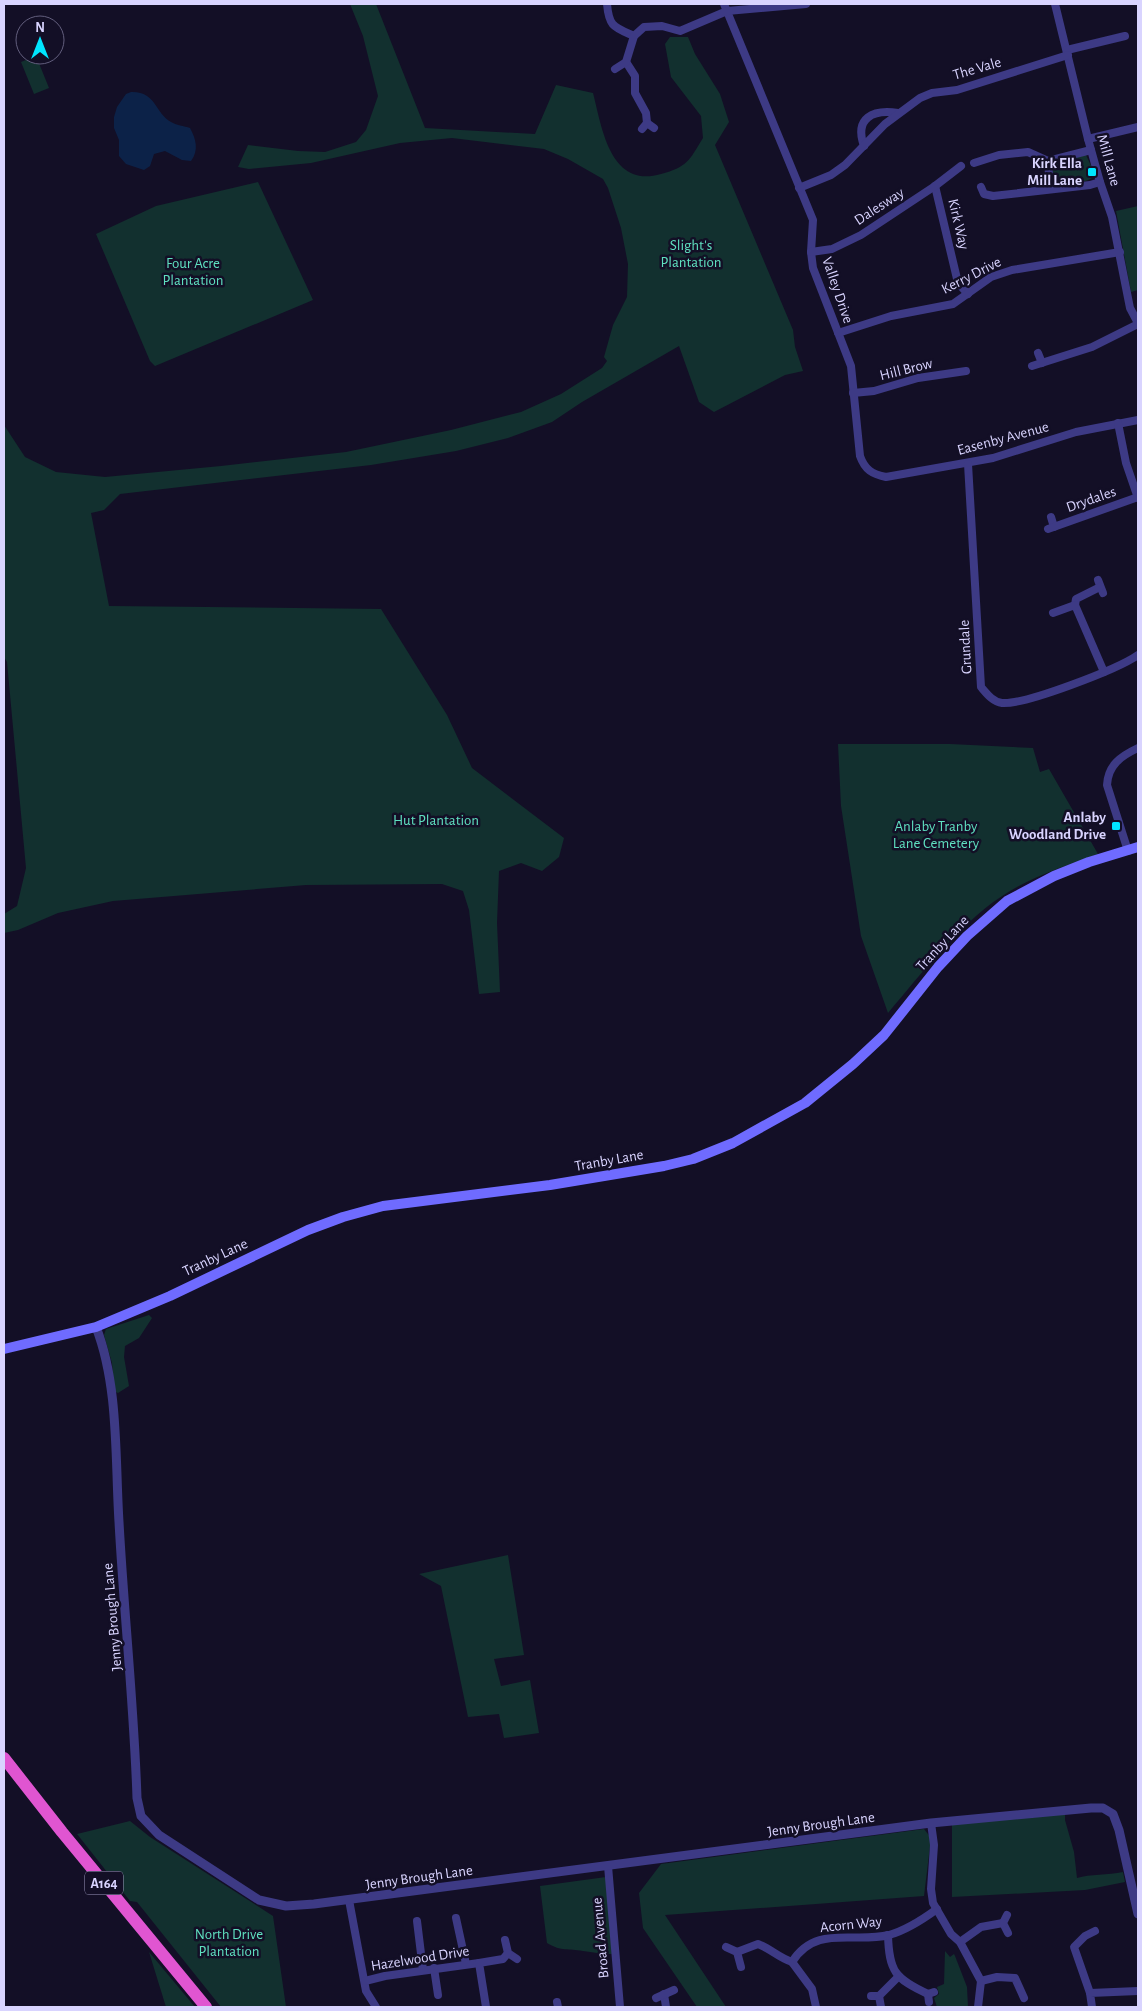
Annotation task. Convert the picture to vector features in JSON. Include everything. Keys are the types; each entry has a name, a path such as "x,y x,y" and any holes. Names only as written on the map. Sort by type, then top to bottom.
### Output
{"highway":[{"name":"A164","path":"4,1758 62,1832 206,2007"}],"main road":[{"name":"Tranby Lane","path":"4,1349 96,1327 179,1292 308,1230 343,1217 383,1206 550,1185 664,1166 693,1159 733,1143 804,1103 853,1064 884,1035 938,967 967,936 1007,901 1046,880 1089,862 1138,847"}],"street":[{"path":"607,4 608,19 613,26 634,36"},
{"path":"615,69 626,62 634,36 644,27 662,26 680,31 725,8 806,4"},
{"name":"Mill Lane","path":"1056,4 1088,139 1112,217 1130,308 1138,323"},
{"name":"Valley Drive","path":"725,8 813,220 811,252 813,268 852,366 860,456 864,467 874,474"},
{"name":"The Vale","path":"800,188 831,175 898,113 920,98 932,93 957,90 1067,52 1125,36"},
{"path":"626,62 635,76 635,93 646,114 648,127"},
{"path":"864,146 860,129 864,121 873,114 881,112 898,113"},
{"path":"1088,139 1138,127"},
{"path":"974,163 999,155 1028,152 1048,161 1091,150"},
{"path":"1048,161 1050,189"},
{"name":"Dalesway","path":"811,252 832,249 861,235 958,170"},
{"path":"981,187 984,194 993,196 1100,182"},
{"name":"Kirk Way","path":"934,186 958,283 968,294"},
{"name":"Kerry Drive","path":"838,333 891,316 953,304 991,277 1012,270 1120,252"},
{"path":"1032,366 1092,347 1138,323"},
{"path":"1038,353 1042,363"},
{"name":"Hill Brow","path":"853,393 874,391 918,378 966,371"},
{"name":"Easenby Avenue","path":"874,474 886,477 968,464 1076,432 1138,420"},
{"path":"1118,424 1126,463 1138,498"},
{"name":"Grundale","path":"968,464 981,687 989,697 1002,703 1066,687 1104,672 1138,655"},
{"name":"Drydales","path":"1052,517 1051,528 1138,498"},
{"path":"1100,587 1076,598 1075,605 1104,672"},
{"path":"1052,613 1075,605"},
{"path":"1128,851 1107,785 1110,768 1124,754 1138,748"},
{"name":"Jenny Brough Lane","path":"96,1327 108,1370 112,1411 120,1541 130,1651 137,1798 141,1816 159,1835 259,1900 286,1906 349,1900 931,1823 1103,1808 1113,1814 1119,1830 1138,1914"},
{"path":"931,1823 934,1845 931,1889 933,1902 951,1934 960,1942 981,1981 978,2007"},
{"name":"Broad Avenue","path":"608,1866 620,2007"},
{"path":"349,1900 366,1991 376,2007"},
{"name":"Acorn Way","path":"792,1962 798,1953 810,1943 827,1938 888,1935 914,1924 937,1909"},
{"path":"1003,1923 1007,1914"},
{"path":"456,1918 466,1964"},
{"path":"417,1920 423,1970"},
{"path":"960,1942 981,1927 1003,1923"},
{"path":"1003,1923 1008,1933"},
{"path":"1092,2007 1090,1993 1074,1947 1079,1941 1095,1931"},
{"path":"888,1935 890,1963 898,1977 930,1996"},
{"path":"1072,1936 1079,1941"},
{"path":"505,1940 508,1954 517,1959"},
{"path":"737,1952 758,1944 768,1948 779,1957 792,1962 812,1989 816,2007"},
{"path":"726,1946 737,1952 741,1967"},
{"name":"Hazelwood Drive","path":"365,1981 434,1968 503,1959 508,1954"},
{"name":"Hazelwood Drive","path":"479,1963 486,2007"},
{"path":"434,1968 438,1995"},
{"path":"981,1981 1016,1976 1024,1998"},
{"path":"881,2007 875,1996 898,1977"},
{"path":"656,1998 674,1990"},
{"path":"1090,1993 1103,1991 1138,1992"},
{"path":"664,1994 666,2007"}],"green space":[{"path":"350,4 376,4 425,128 535,134 556,85 593,93 600,123 611,152 619,164 630,173 644,176 661,174 682,166 690,158 703,138 701,116 671,77 665,44 670,37 688,37 695,54 720,94 729,122 715,145 793,330 795,347 803,371 785,375 714,412 699,402 679,346 582,402 552,422 508,438 456,451 371,465 120,494 104,510 91,513 109,606 381,609 447,715 472,768 564,838 559,857 542,871 521,863 499,871 497,923 500,992 479,994 469,910 463,891 442,884 306,885 113,901 58,913 18,930 4,933 4,914 17,906 26,868 7,662 4,657 4,425 25,457 56,472 105,477 221,466 346,452 451,430 521,412 561,394 602,368 607,361 604,357 613,325 627,297 628,264 621,228 608,188 603,179 568,159 544,149 452,138 400,143 311,163 249,169 238,167 248,145 325,152 356,142 366,130 378,96 363,36"},
{"path":"22,65 40,65 49,88 34,94"},
{"path":"1082,154 1086,155 1093,170 1092,178 1073,184 1054,180 1051,166 1054,161"},
{"name":"Four Acre Plantation","path":"258,182 313,300 155,366 150,361 96,234 156,206"},
{"path":"1138,206 1138,290 1131,292 1116,211"},
{"name":"Anlaby Tranby Lane Cemetery","path":"838,744 950,744 1033,748 1040,772 1049,769 1098,854 1031,880 993,902 944,947 888,1013 861,936 841,806"},
{"path":"149,1315 152,1318 139,1338 125,1346 124,1357 129,1386 118,1393 114,1391 112,1363 104,1335 106,1329"},
{"path":"508,1555 524,1655 494,1659 501,1686 530,1680 539,1733 504,1738 499,1714 468,1717 441,1586 419,1574"},
{"path":"1065,1811 1065,1820 1074,1852 1077,1878 1123,1872 1125,1882 1085,1890 952,1897 952,1823"},
{"name":"North Drive Plantation","path":"130,1821 150,1837 273,1916 286,2007 221,2007 137,1902 130,1901 77,1834"},
{"path":"924,1829 931,1838 924,1896 665,1915 726,2007 697,2007 643,1928 639,1893 661,1864"},
{"path":"606,1877 612,1954 561,1949 547,1943 540,1886"},
{"path":"945,1951 950,1957 954,1954 955,1956 967,1987 968,2007 937,2007 934,1998 939,1994 937,1987 944,1984"},
{"name":"North Drive Plantation","path":"149,1952 195,2007 166,2007"}],"water":[{"path":"131,92 146,95 166,118 173,123 190,128 196,144 194,157 191,161 182,160 165,151 154,154 150,166 144,170 126,164 119,156 119,140 114,128 114,117 117,107 126,94"}],"place":[{"name":"Kirk Ella Mill Lane","path":"1092,172"},
{"name":"Anlaby Woodland Drive","path":"1116,826"}],"park label":[{"name":"Slight's Plantation","path":"691,254"},
{"name":"Hut Plantation","path":"436,820"}]}
